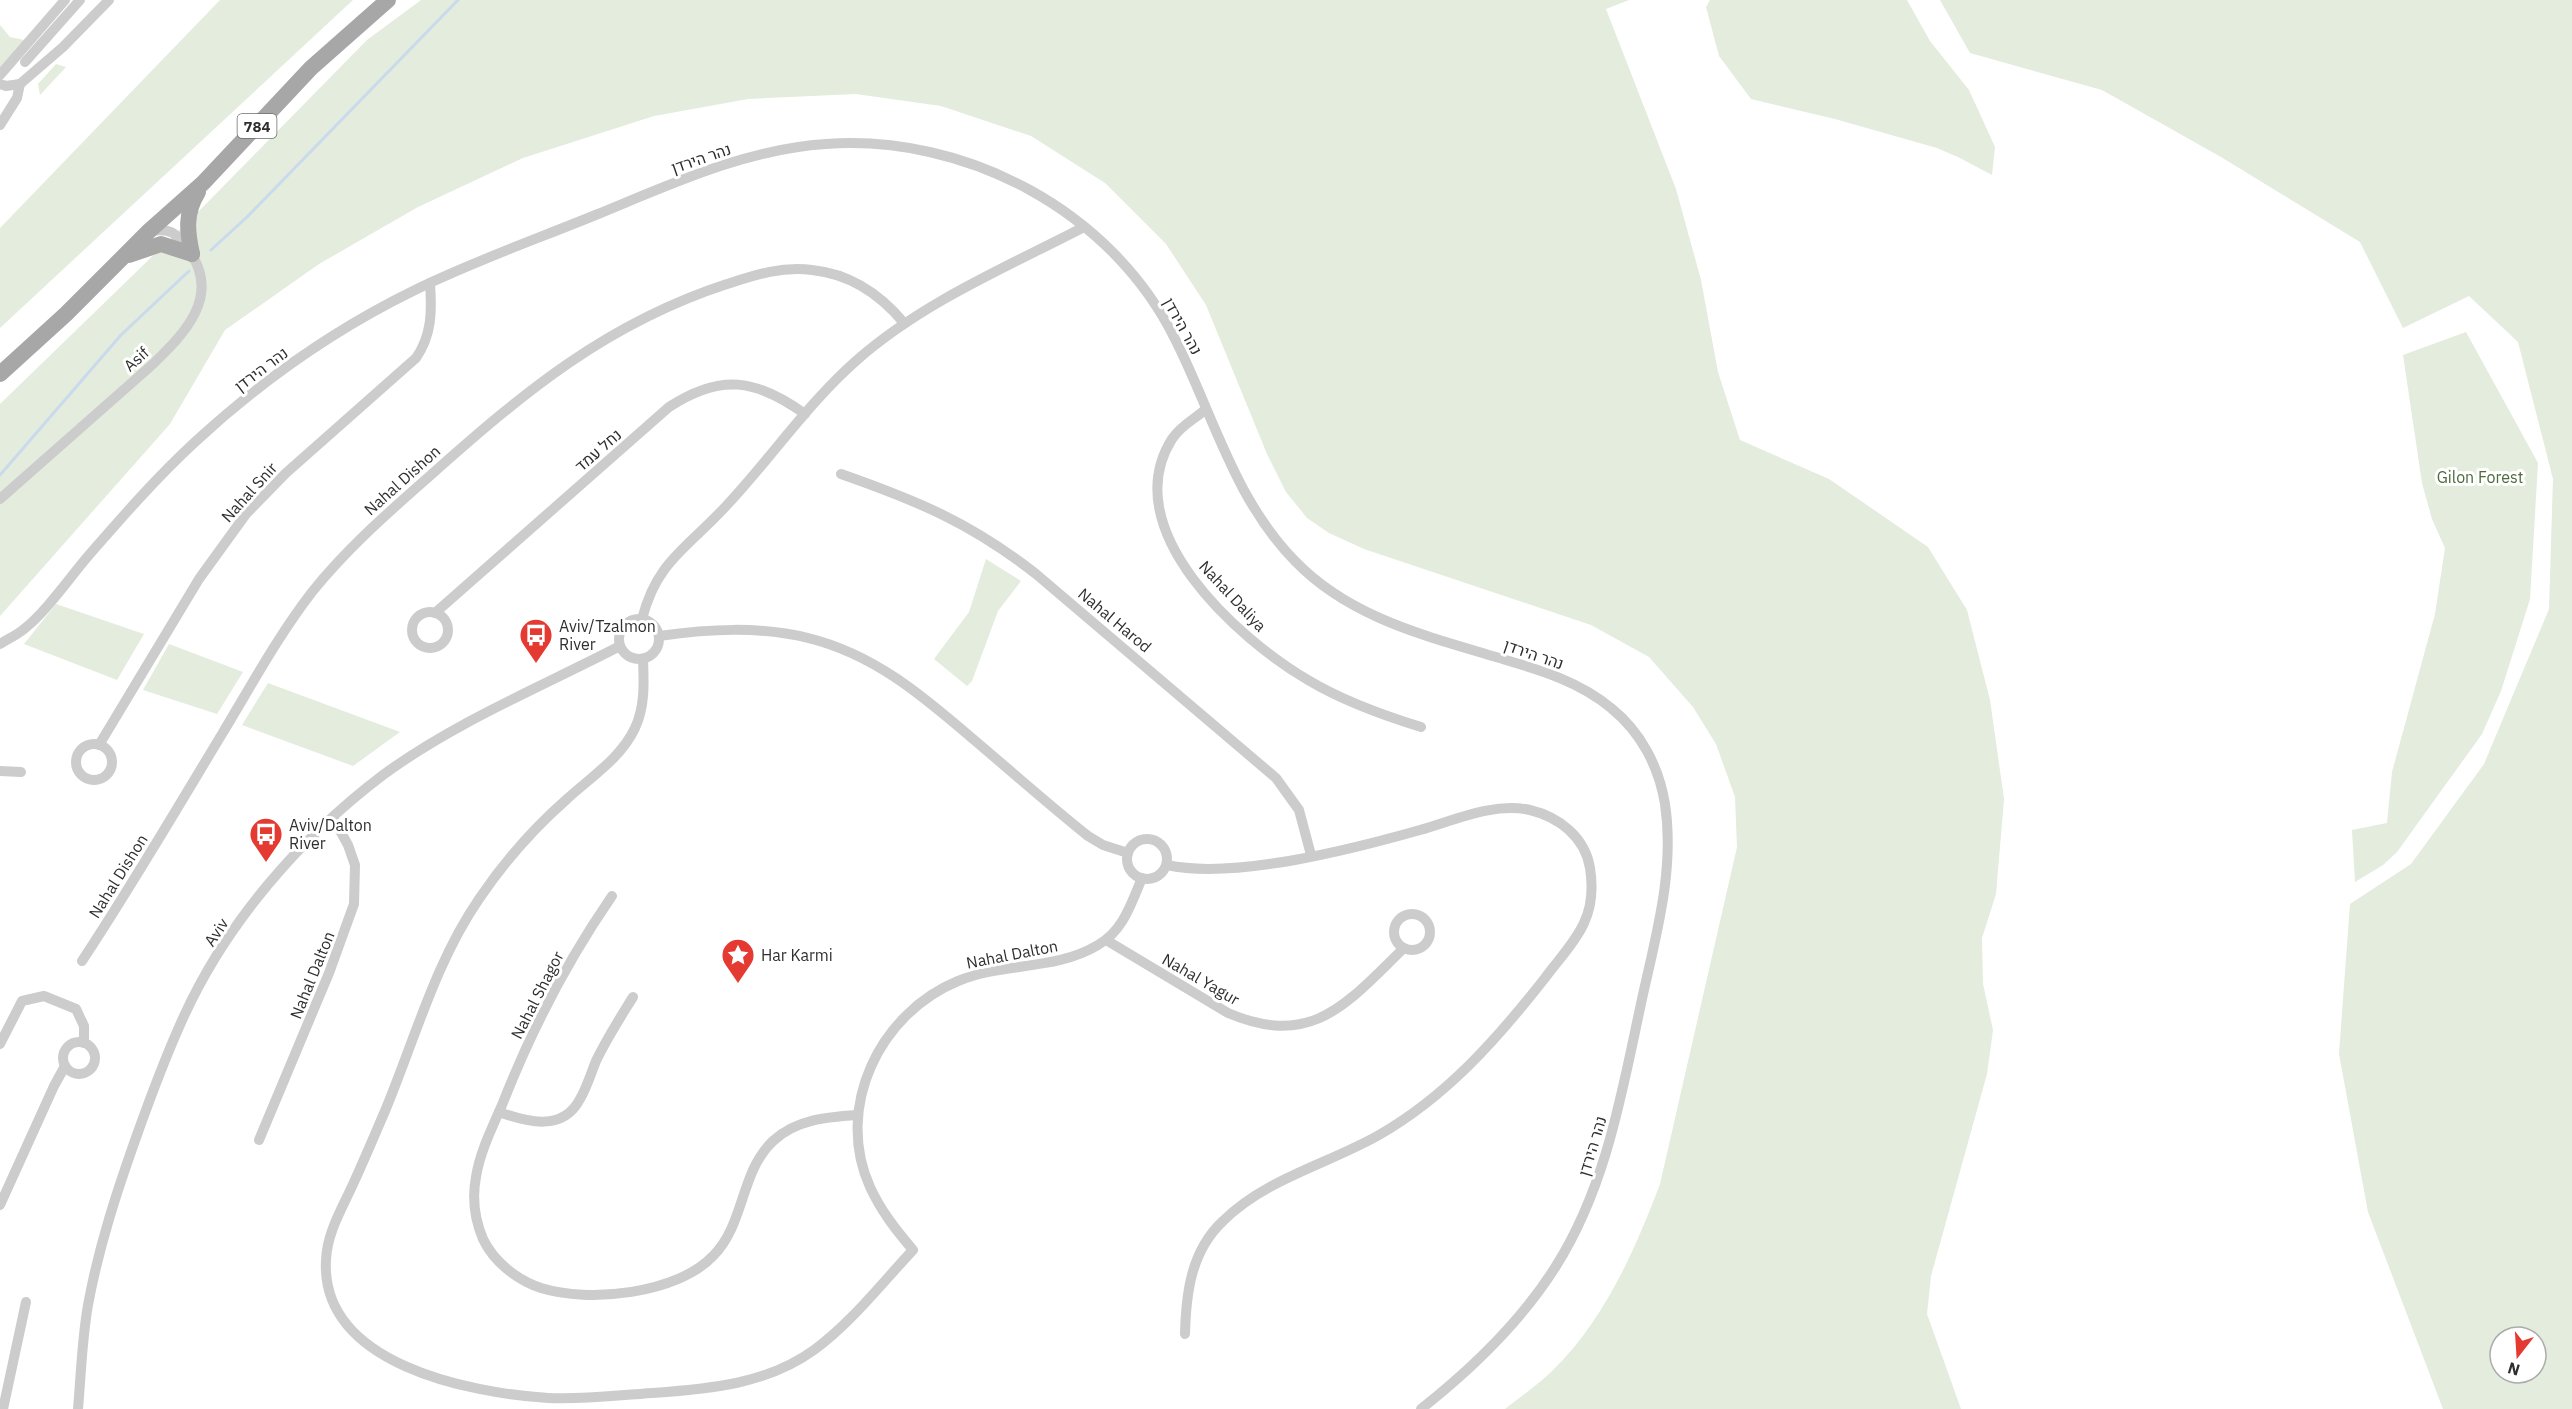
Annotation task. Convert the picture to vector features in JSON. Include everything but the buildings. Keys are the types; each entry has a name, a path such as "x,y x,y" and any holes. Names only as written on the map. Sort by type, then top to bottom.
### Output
{"main road":[{"name":"784","path":"0,374 66,314 149,231 203,183 311,68 388,0"},
{"path":"122,257 161,244 192,254 187,228 188,215 192,201 203,183"}],"street":[{"path":"0,75 65,0"},
{"path":"25,62 80,0"},
{"path":"2,88 20,84 63,47 109,0"},
{"path":"21,50 29,75"},
{"path":"0,125 17,98 20,84"},
{"name":"נהר הירדן","path":"0,644 27,628 138,500 195,442 224,417 316,347 379,309 430,283 681,180 754,155 825,144 890,145 952,156 1008,177 1058,206 1102,242 1140,283 1170,328 1231,466 1253,507 1287,553 1320,585 1350,605 1384,622 1554,675 1582,688 1606,703 1626,721 1643,743 1656,768 1664,797 1668,830 1667,867 1662,909 1615,1125 1590,1201 1557,1264 1518,1318 1474,1364 1421,1409"},
{"path":"642,619 648,596 663,568 728,505 805,414 850,366 904,323 949,296 1084,227"},
{"name":"Asif","path":"0,499 174,344 194,317 202,296 200,268 176,232 163,229 149,231"},
{"name":"Nahal Dishon","path":"82,961 164,831 266,660 312,592 369,530 473,437 541,382 583,352 640,319 713,289 769,272 814,270 844,277 859,283 880,297 904,323"},
{"name":"Nahal Snir","path":"99,745 199,579 246,514 279,479 416,358 431,324 430,283"},
{"name":"נחל עמד","path":"435,613 669,407 684,398 713,386 740,384 777,395 805,414"},
{"name":"Nahal Daliya","path":"1206,409 1188,422 1173,438 1159,473 1159,509 1173,548 1214,602 1259,646 1283,664 1308,680 1362,707 1421,727"},
{"name":"Nahal Harod","path":"841,474 906,497 954,519 997,545 1036,574 1270,772 1287,790 1299,810 1311,855"},
{"path":"642,619 653,625 659,636 656,651 643,659 630,657 620,646 619,637 623,628 633,620 642,619"},
{"path":"659,636 736,629 772,631 809,638 845,650 880,666 914,689 1088,836 1103,845 1128,853"},
{"name":"Aviv","path":"78,1409 88,1308 98,1258 124,1173 172,1042 205,976 229,939 284,868 333,818 383,776 456,729 620,646"},
{"name":"Nahal Dalton","path":"643,659 641,714 631,737 614,758 549,815 512,855 464,922 438,972 387,1107 330,1236 325,1273 334,1306 354,1334 382,1355 428,1374 478,1388 515,1395 564,1398 700,1390 755,1378 784,1367 806,1355 827,1340 913,1250 887,1219 869,1185 860,1150 858,1115 865,1081 878,1049 899,1021 926,997 959,980 998,970 1067,959 1106,940 1124,919 1142,878"},
{"path":"0,771 21,772"},
{"path":"1167,865 1187,869 1223,869 1375,842 1478,813 1499,809 1527,809 1550,816 1568,827 1581,843 1591,872 1591,903 1584,923 1573,942 1521,1009 1480,1056 1447,1087 1379,1135 1271,1187 1236,1209 1221,1222 1208,1238 1198,1256 1190,1278 1185,1334"},
{"name":"Nahal Dalton","path":"259,1140 329,973 354,904 355,865 348,845 333,818"},
{"path":"1154,840 1166,849 1167,865 1157,877 1142,878 1130,868 1128,853 1138,841 1154,840"},
{"name":"Nahal Shagor","path":"612,896 553,993 483,1152 476,1178 474,1202 477,1222 484,1241 501,1263 523,1280 540,1287 576,1293 620,1292 654,1287 692,1273 714,1256 731,1233 755,1167 772,1142 783,1133 808,1122 858,1115"},
{"name":"Nahal Yagur","path":"1106,940 1228,1013 1246,1021 1280,1027 1311,1022 1338,1009 1404,948"},
{"path":"0,1044 22,1001 44,996 76,1009 84,1026 84,1042 95,1053 92,1068 78,1074 73,1073 63,1061 65,1050 73,1043 84,1042"},
{"path":"499,1112 522,1120 543,1122 553,1121 569,1114 581,1098 602,1050 633,997"},
{"path":"0,1205 65,1066"},
{"path":"3,1409 26,1302"}],"green space":[{"path":"220,0 353,0 0,328 0,228"},
{"path":"421,0 1629,0 1606,9 1676,189 1701,280 1718,372 1740,440 1829,479 1928,547 1967,610 1990,700 2004,799 1996,894 1982,938 1983,984 1993,1030 1987,1074 1931,1276 1927,1314 1961,1409 1505,1409 1552,1371 1587,1330 1629,1259 1660,1184 1737,847 1735,797 1716,744 1693,707 1649,657 1591,625 1364,549 1329,533 1307,518 1286,492 1267,454 1206,305 1166,244 1105,183 1031,136 941,106 856,94 748,99 654,116 523,158 418,207 319,264 225,330 170,424 0,616 0,404 197,213 367,40"},
{"path":"1710,0 1907,0 1930,41 1969,90 1995,147 1992,175 1937,148 1835,119 1751,99 1719,56 1706,7"},
{"path":"1940,0 2572,0 2572,1409 2443,1409 2368,1212 2339,1054 2350,904 2411,864 2484,764 2549,609 2553,479 2518,342 2469,296 2403,328 2360,242 2221,157 2102,90 1970,53"},
{"path":"0,25 10,37 24,40 0,69"},
{"path":"56,64 66,67 40,95 38,84"},
{"name":"Gilon Forest","path":"2466,332 2538,463 2530,599 2501,691 2482,734 2397,852 2383,865 2355,882 2352,830 2387,823 2392,772 2435,614 2445,548 2432,519 2422,483 2403,355"},
{"path":"986,559 1021,581 998,611 972,681 967,686 934,659 969,612"},
{"path":"56,604 144,634 117,680 24,644"},
{"path":"169,644 243,672 217,714 143,690"},
{"path":"268,683 400,732 353,766 242,725"}],"waterway":[{"path":"211,250 247,217 458,0"},
{"path":"0,475 121,335 189,271"}],"place":[{"name":"Aviv/Tzalmon River","path":"536,664"},
{"name":"Aviv/Dalton River","path":"266,863"},
{"name":"Har Karmi","path":"738,984"}]}
